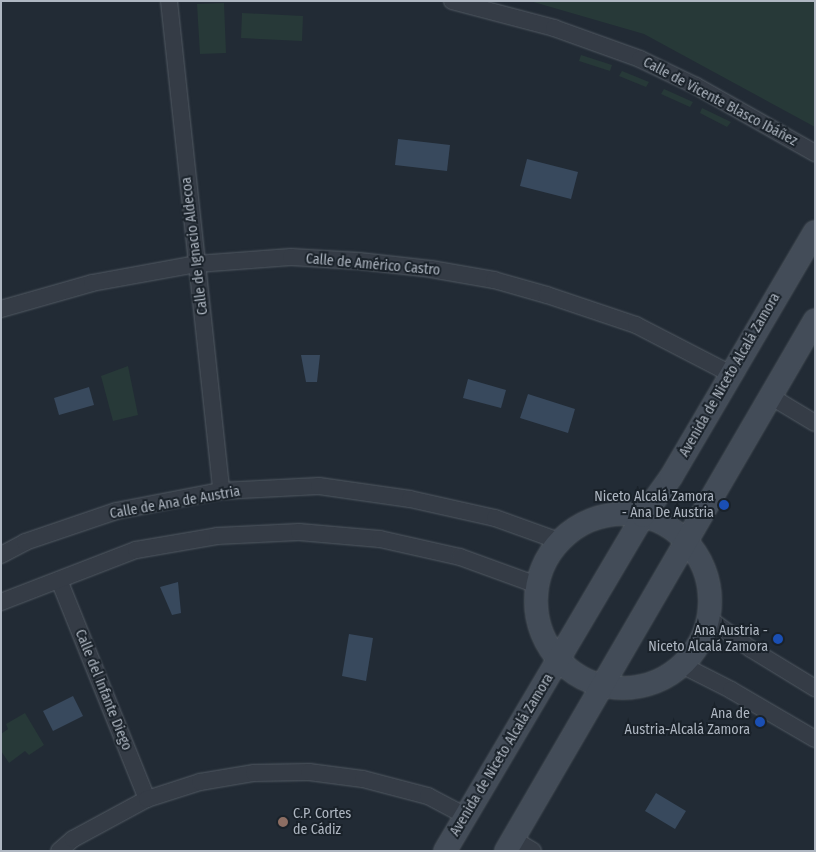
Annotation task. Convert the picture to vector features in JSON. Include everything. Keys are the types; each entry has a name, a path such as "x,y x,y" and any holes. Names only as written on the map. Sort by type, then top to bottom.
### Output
{"street":[{"name":"Calle de Ignacio Aldecoa","path":"169,1 221,491"},
{"name":"Calle de Vicente Blasco Ibáñez","path":"452,1 554,28 640,59 696,86 815,153"},
{"name":"Avenida de Niceto Alcalá Zamora","path":"445,851 643,516 671,477 815,232"},
{"name":"Calle de Américo Castro","path":"1,309 92,283 197,264 301,258 431,269 494,280 586,307 636,325 731,374"},
{"path":"533,851 510,845 600,685 815,320"},
{"path":"770,396 815,423"},
{"name":"Calle de Ana de Austria","path":"1,555 24,542 116,511 221,491 319,486 410,499 495,518 559,541"},
{"name":"Avenida de Niceto Alcalá Zamora","path":"620,514 643,516 666,525 686,541 701,564 709,591 708,618 699,644 682,665 664,678 644,686 622,688 600,685 578,675 559,660 544,637 536,611 537,585 545,561 559,541 577,526 598,517 620,514"},
{"path":"1,602 136,550 217,536 298,532 389,541 460,557 537,585"},
{"name":"Calle del Infante Diego","path":"60,580 147,799"},
{"path":"708,618 751,650 815,688"},
{"path":"682,665 731,690 815,739"},
{"path":"59,851 73,839 147,799 200,782 254,773 308,772 363,779 428,796 466,816"}],"shaded area":[{"path":"530,1 815,1 815,127 644,34"},
{"path":"224,3 226,53 200,54 197,4"},
{"path":"242,13 303,16 302,41 241,38"},
{"path":"581,55 612,65 610,71 579,61"},
{"path":"622,71 649,82 646,87 619,76"},
{"path":"664,89 693,102 690,107 661,94"},
{"path":"702,108 731,122 727,127 700,113"},
{"path":"128,366 138,415 113,421 101,376"},
{"path":"25,713 44,745 29,755 25,751 9,763 1,751 1,734 8,729 6,724"}],"water":[{"path":"398,139 450,145 447,171 395,165"},
{"path":"527,159 578,172 571,199 520,186"},
{"path":"301,355 320,355 317,382 306,382"},
{"path":"468,379 506,390 501,408 463,398"},
{"path":"89,387 94,405 59,415 54,398"},
{"path":"528,394 575,409 568,433 520,418"},
{"path":"178,582 181,613 172,615 160,587"},
{"path":"349,634 373,638 366,681 342,676"},
{"path":"73,696 83,716 53,731 43,711"},
{"path":"656,793 686,811 675,829 645,811"}],"place":[{"name":"Niceto Alcalá Zamora - Ana De Austria","path":"724,505"},
{"name":"Ana Austria - Niceto Alcalá Zamora","path":"778,639"},
{"name":"Ana de Austria-Alcalá Zamora","path":"760,722"},
{"name":"C.P. Cortes de Cádiz","path":"283,822"}]}
